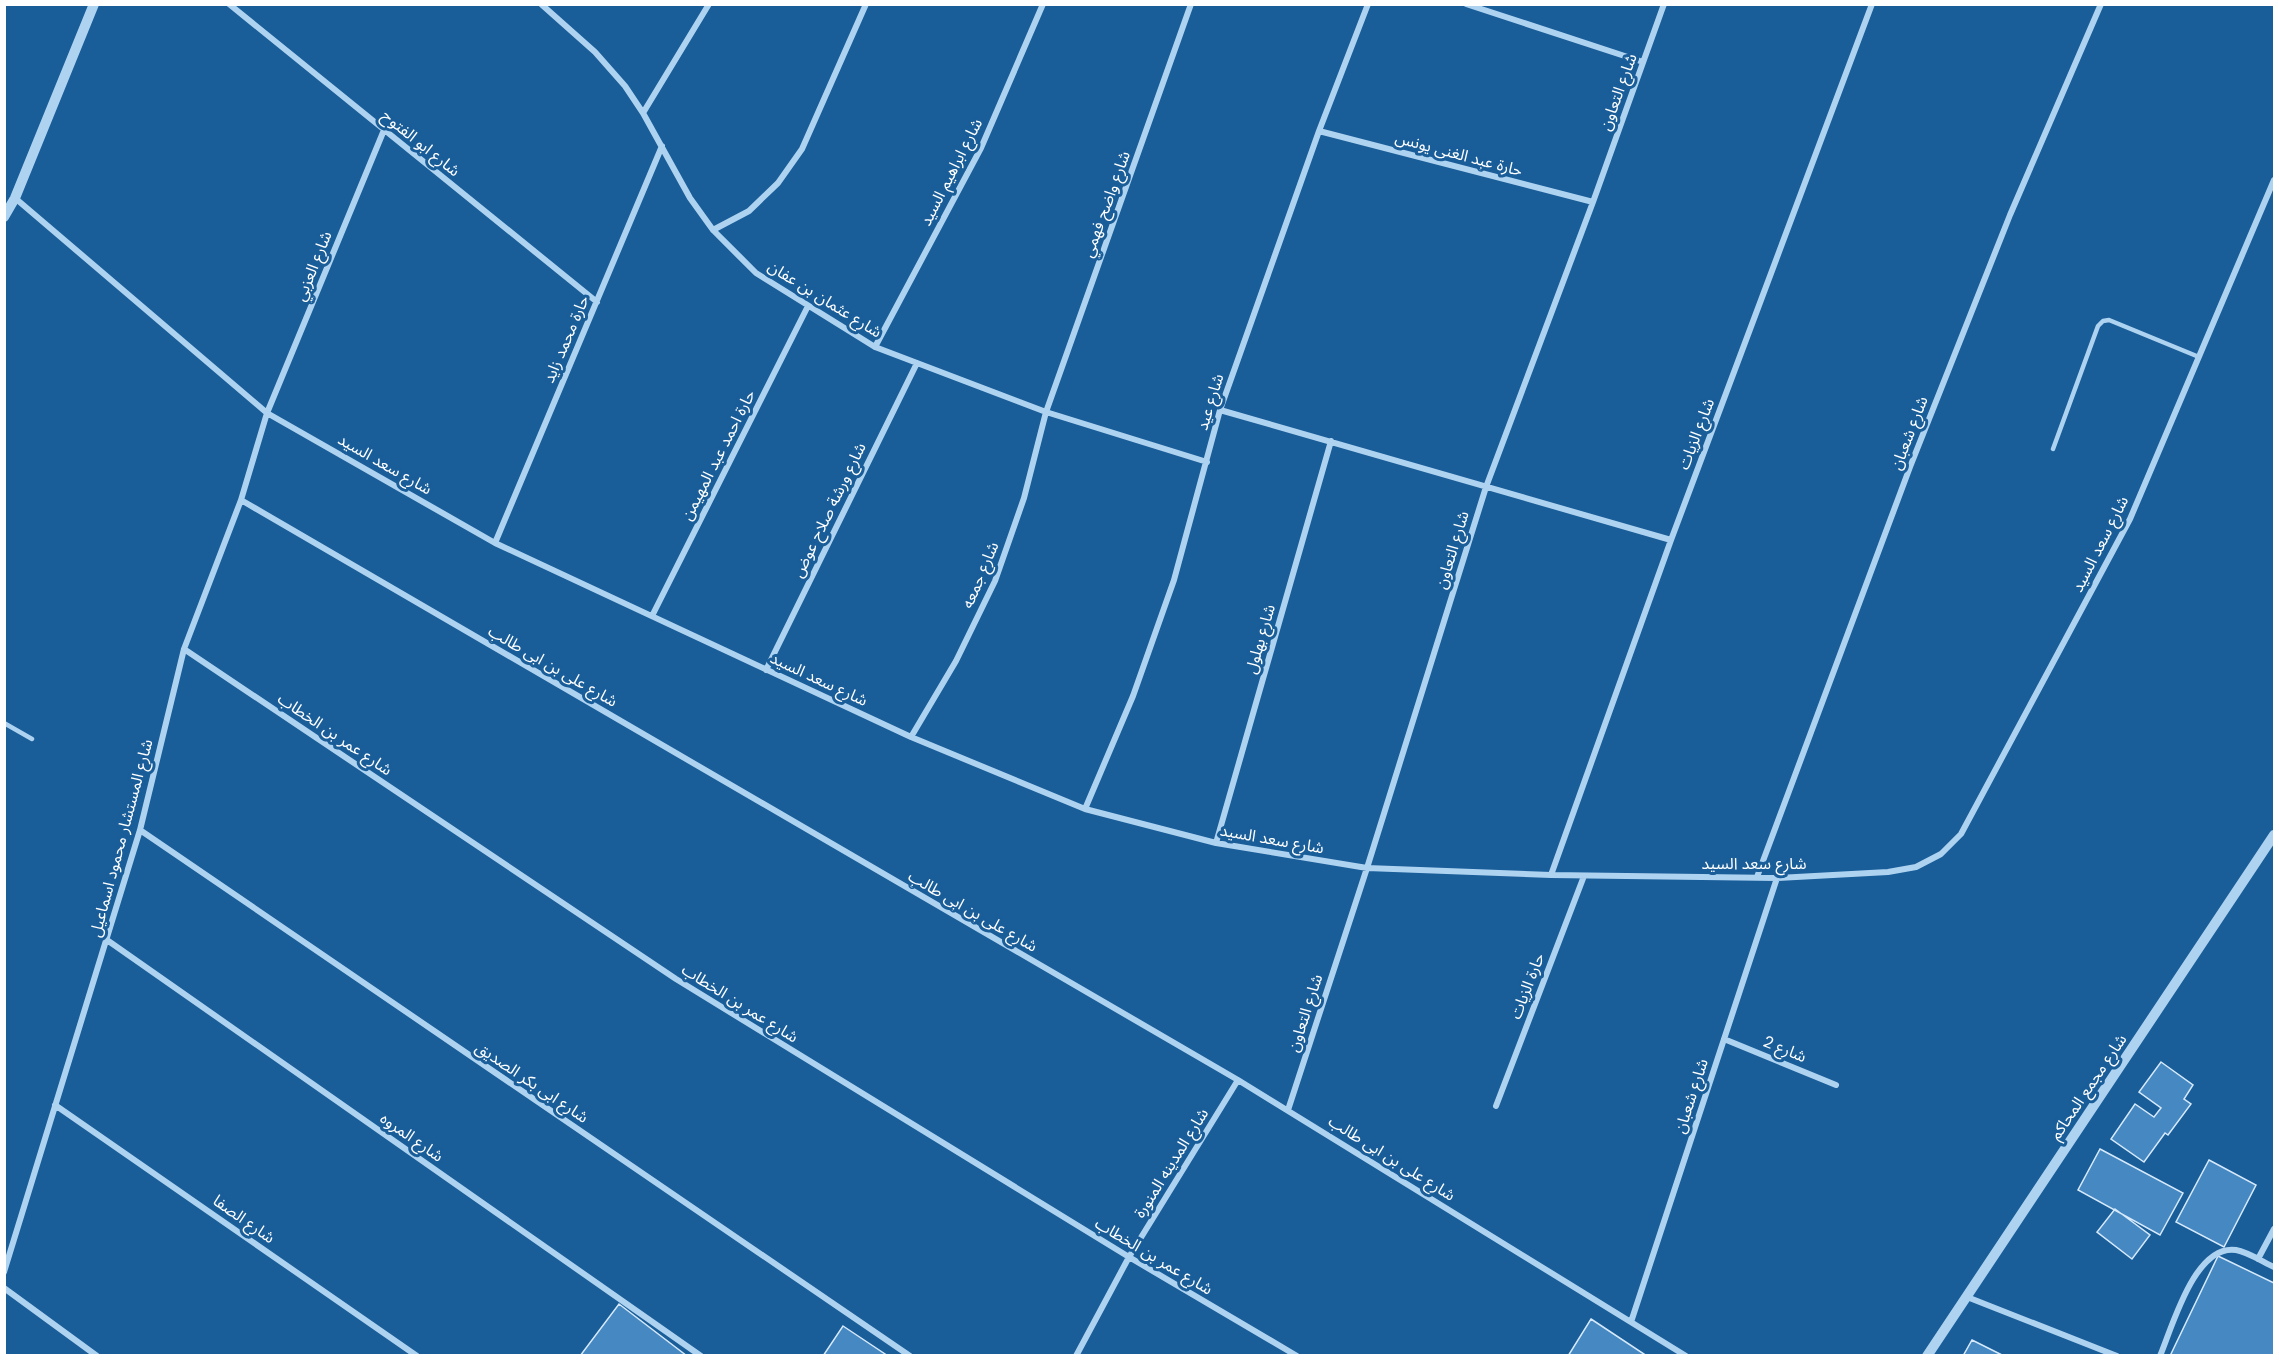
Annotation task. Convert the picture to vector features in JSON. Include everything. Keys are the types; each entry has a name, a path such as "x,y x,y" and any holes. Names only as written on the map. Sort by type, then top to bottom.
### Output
{"street":[{"path":"4,217 15,198 94,4"},
{"name":"شارع ابو الفتوح","path":"229,4 597,302"},
{"name":"شارع عثمان بن عفان","path":"541,4 595,52 625,86 644,113 690,198 713,230 756,273 875,347 1046,412 1207,462"},
{"path":"644,113 709,4"},
{"path":"713,230 749,211 778,183 802,149 866,4"},
{"name":"شارع ابراهيم السيد","path":"875,347 981,148 1043,4"},
{"name":"شارع واضح فهمي","path":"1046,412 1191,4"},
{"name":"شارع عيد","path":"1085,809 1133,696 1166,602 1221,410 1319,131 1368,4"},
{"path":"1466,4 1643,62"},
{"name":"شارع التعاون","path":"1288,1110 1367,868 1486,486 1593,202 1664,4"},
{"name":"شارع الزيات","path":"1551,875 1671,540 1872,4"},
{"name":"شارع شعبان","path":"1757,877 1928,423 2010,215 2101,4"},
{"name":"شارع العزبي","path":"267,412 384,130"},
{"name":"حارة عبد الغنى يونس","path":"1319,131 1593,202"},
{"name":"حارة محمد زايد","path":"495,543 662,146"},
{"name":"شارع سعد السيد","path":"15,198 267,412 495,543 911,737 1085,809 1216,843 1367,868 1584,876 1777,878 1888,872 1916,867 1941,854 1961,834 2130,519 2274,180"},
{"name":"حارة احمد عبد المهيمن","path":"652,616 808,306"},
{"name":"شارع ورشة صلاح عوض","path":"766,670 917,363"},
{"path":"1221,410 1671,540"},
{"name":"شارع المستشار محمود اسماعيل","path":"4,1272 140,830 184,649 241,500 267,412"},
{"name":"شارع جمعه","path":"911,737 956,661 995,581 1024,498 1046,412"},
{"name":"شارع بهلول","path":"1216,843 1331,441"},
{"name":"شارع على بن ابى طالب","path":"241,500 1238,1080 1686,1356"},
{"name":"شارع عمر بن الخطاب","path":"184,649 676,979 1128,1257 1297,1356"},
{"name":"شارع ابى بكر الصديق","path":"140,830 910,1356"},
{"name":"شارع مجمع المحاكم","path":"1927,1356 2274,835"},
{"name":"حارة الزيات","path":"1496,1106 1584,876"},
{"name":"شارع شعبان","path":"1631,1322 1777,878"},
{"name":"شارع المروه","path":"107,940 701,1356"},
{"name":"شارع 2","path":"1724,1040 1836,1084"},
{"name":"شارع المدينه المنورة","path":"1076,1356 1128,1257 1238,1080"},
{"name":"شارع الصفا","path":"55,1105 417,1356"},
{"path":"2258,1259 2274,1229"},
{"path":"2160,1356 2196,1272 2212,1255 2236,1250 2274,1267"},
{"path":"4,1288 97,1356"},
{"path":"1967,1297 2117,1356"}],"lane":[{"path":"2053,449 2098,326 2103,321 2109,320 2199,357"},
{"path":"4,723 32,739"}],"building":[{"path":"2161,1062 2193,1085 2184,1099 2191,1104 2168,1135 2165,1133 2144,1162 2111,1139 2135,1104 2154,1117 2161,1108 2139,1092"},
{"path":"2100,1149 2183,1193 2160,1235 2078,1190"},
{"path":"2209,1160 2256,1185 2224,1247 2176,1222"},
{"path":"2115,1209 2150,1235 2132,1259 2097,1232"},
{"path":"2218,1256 2274,1283 2274,1356 2170,1356"},
{"path":"619,1304 687,1356 580,1356"},
{"path":"1591,1319 1647,1356 1568,1356"},
{"path":"843,1326 888,1356 823,1356"},
{"path":"1972,1340 2004,1356 1963,1356"}]}
